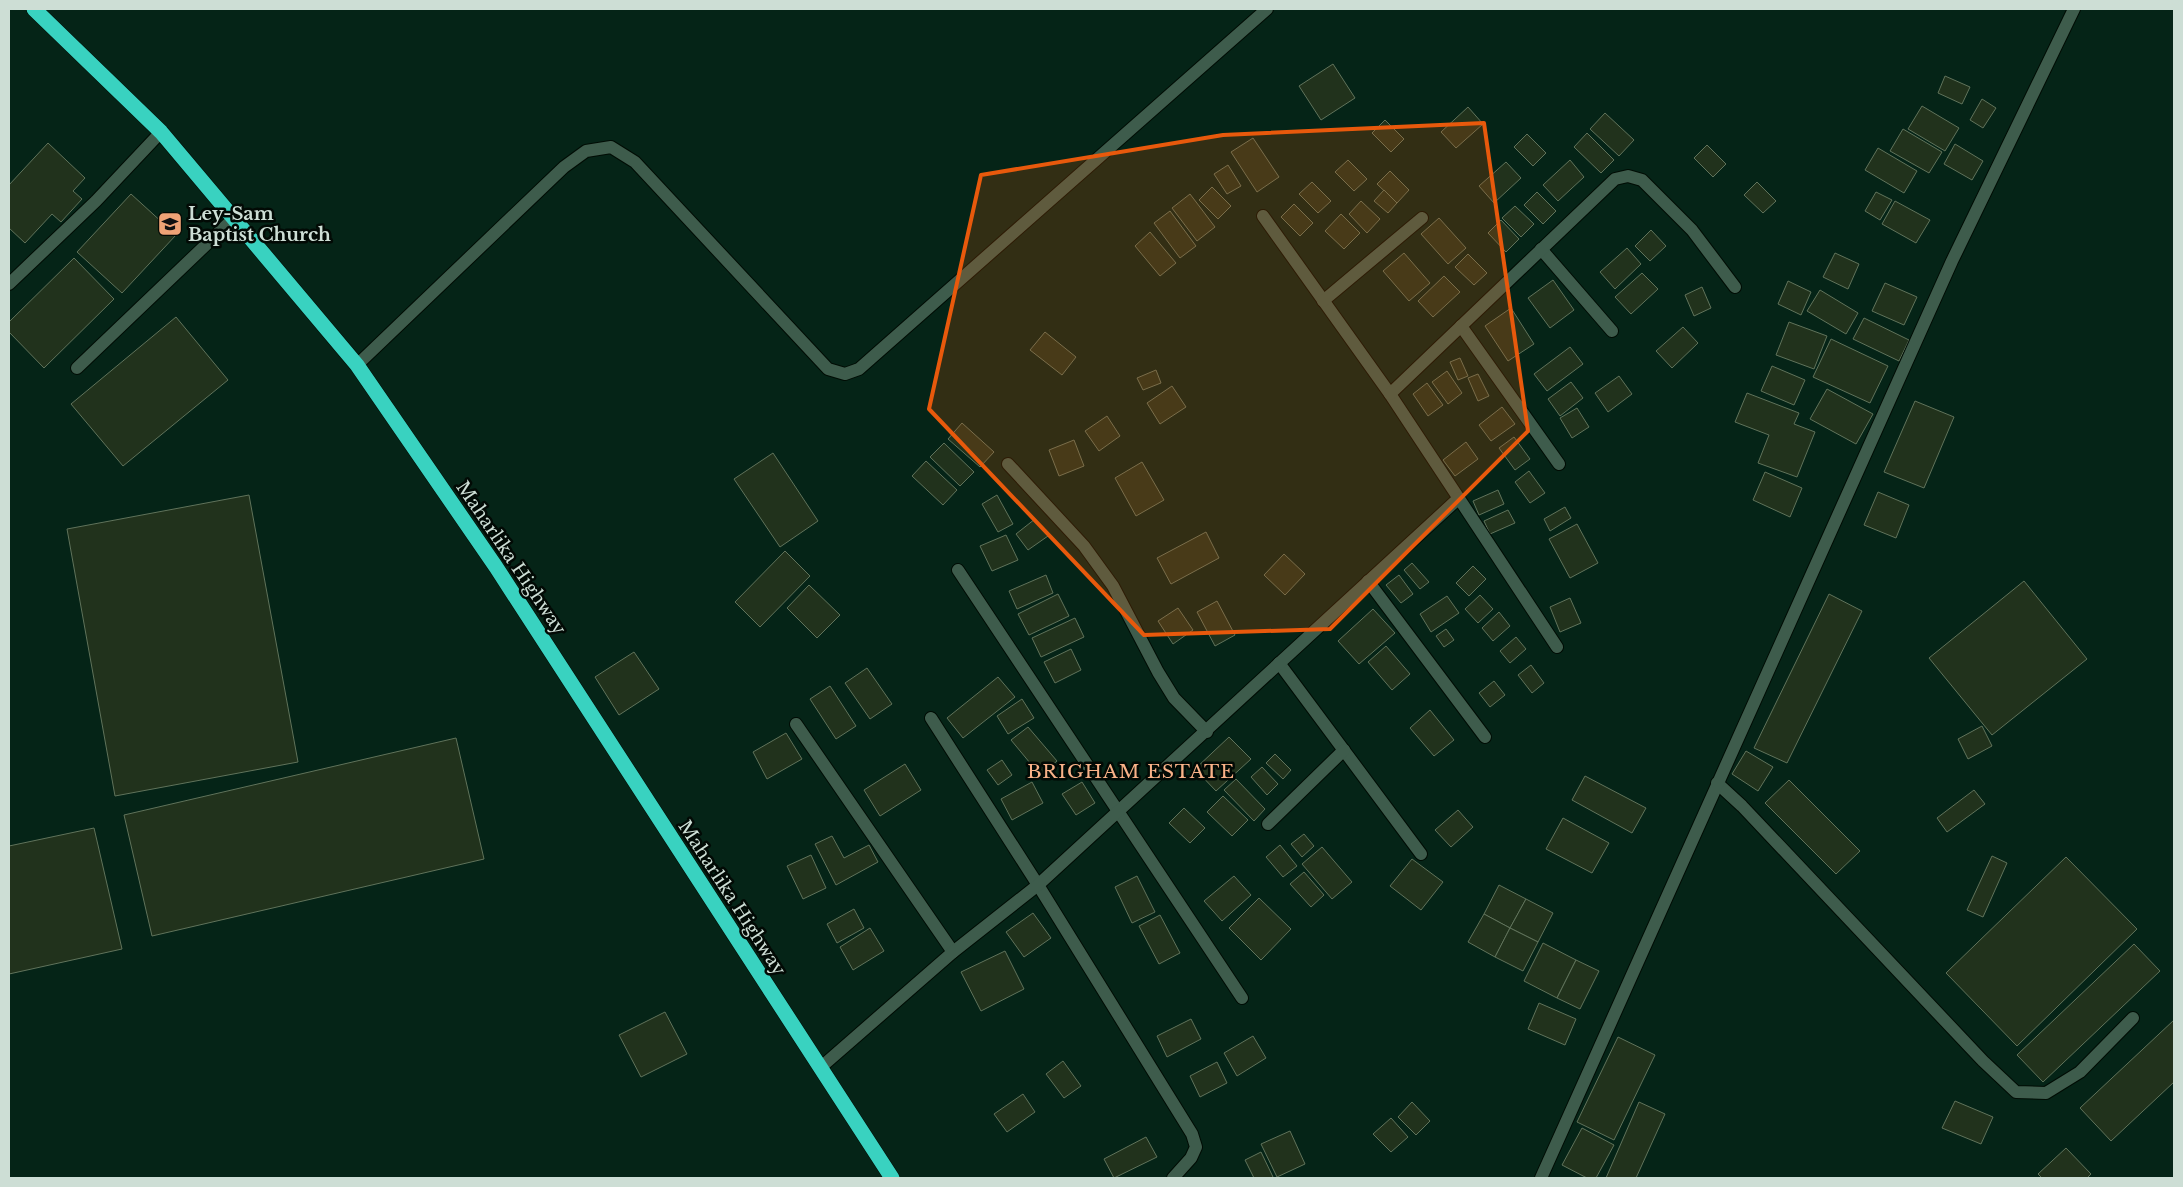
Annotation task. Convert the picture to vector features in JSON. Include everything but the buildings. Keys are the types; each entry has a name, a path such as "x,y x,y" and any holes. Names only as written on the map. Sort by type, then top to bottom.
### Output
{"highway":[{"name":"Maharlika Highway","path":"34,9 161,132 358,365 496,567 892,1178"}],"street":[{"path":"358,365 564,167 586,151 611,147 635,162 828,370 846,374 852,372 866,362 1267,9"},
{"path":"1540,1178 1717,782 1856,479 1952,261 2074,9"},
{"path":"9,284 96,201 161,132"},
{"path":"1390,394 1615,179 1628,176 1642,180 1692,230 1735,287"},
{"path":"1262,216 1390,394 1557,648"},
{"path":"77,368 234,218"},
{"path":"1323,301 1422,218"},
{"path":"1541,249 1612,331"},
{"path":"1461,326 1559,464"},
{"path":"1008,464 1084,546 1113,586 1158,672 1174,698 1206,732"},
{"path":"820,1068 953,952 1038,885 1459,498"},
{"path":"958,570 1242,998"},
{"path":"1368,581 1484,737"},
{"path":"1279,663 1421,854"},
{"path":"931,718 1038,885 1192,1134 1196,1148 1191,1158 1173,1178"},
{"path":"796,724 953,952"},
{"path":"1268,824 1344,750"},
{"path":"1717,782 1742,806 1982,1061 2016,1092 2046,1093 2080,1072 2133,1018"}],"highlighted area":[{"path":"1484,123 1528,431 1330,629 1144,635 929,409 981,175 1223,135"}],"place":[{"name":"Ley-Sam Baptist Church","path":"170,224"}],"district":[{"name":"BRIGHAM ESTATE","path":"1131,771"}]}
